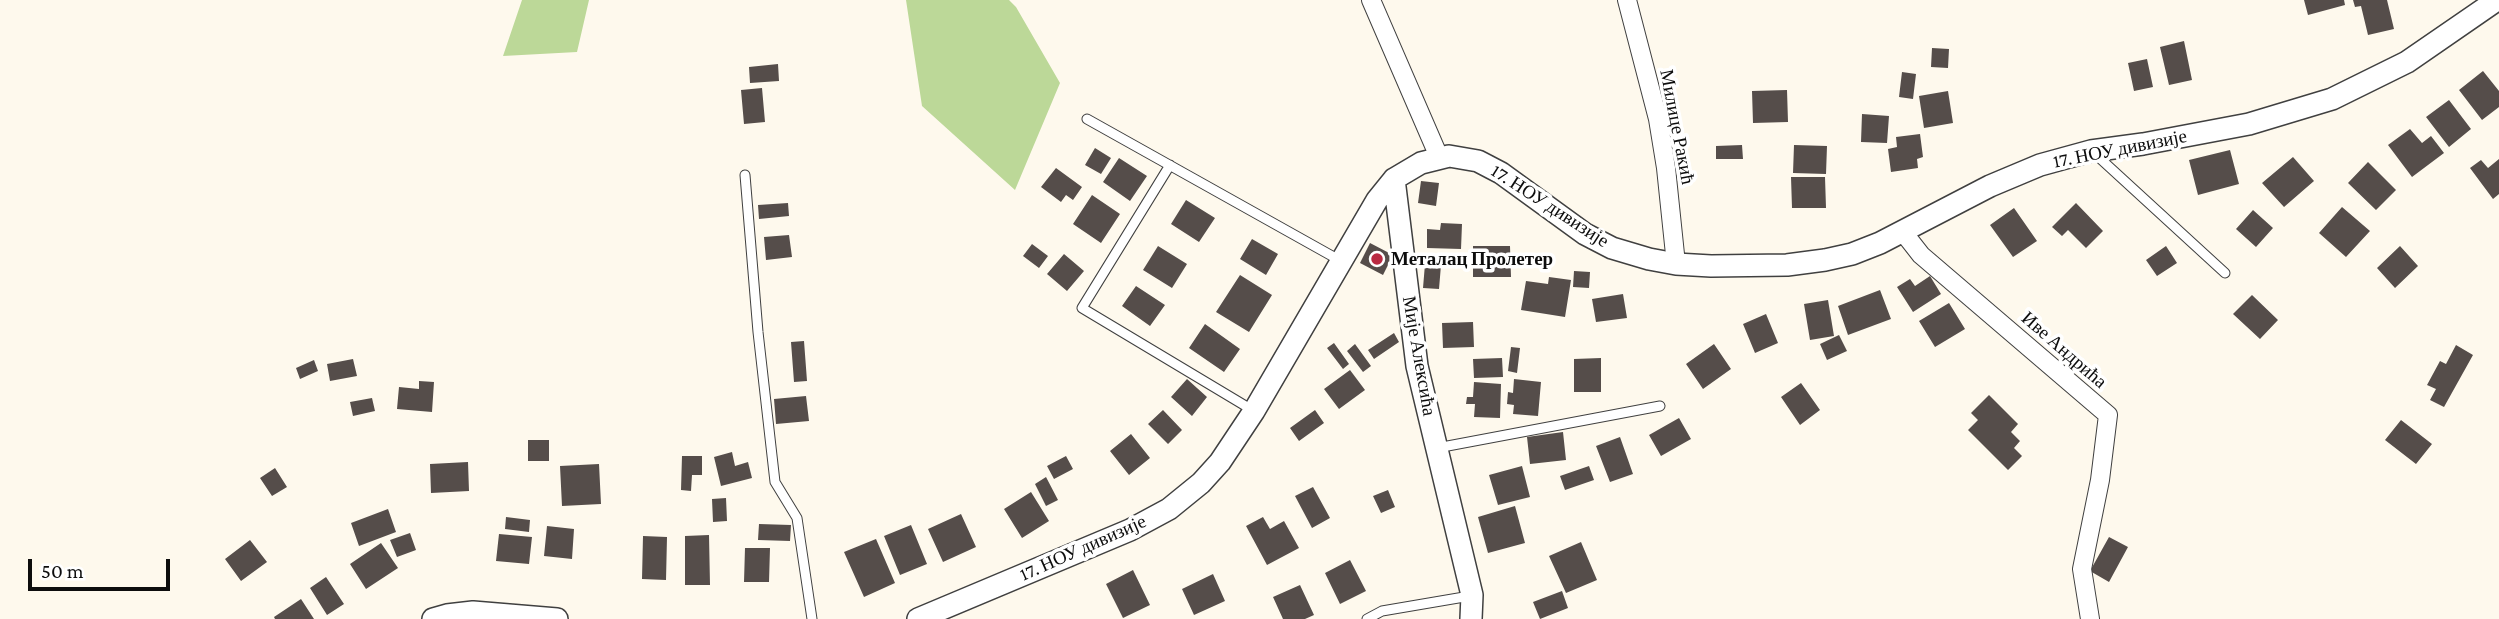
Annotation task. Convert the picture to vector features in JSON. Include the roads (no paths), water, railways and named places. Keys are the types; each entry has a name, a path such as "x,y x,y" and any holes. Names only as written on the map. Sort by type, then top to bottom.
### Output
{"street":[{"path":"1371,0 1439,157"},
{"name":"Милице Ракић","path":"1627,0 1658,119 1676,264"},
{"name":"17. НОУ дивизије","path":"918,619 1130,530 1169,509 1210,473 1254,411 1370,211 1394,179 1413,166 1439,157 1458,156 1479,161 1501,173 1564,220 1600,242 1634,255 1676,264 1748,266 1813,262 1852,254 1903,232 2014,174 2091,151 2249,124 2332,99 2407,62 2497,0"},
{"name":"Мије Алексића","path":"1394,179 1417,366 1472,595 1471,619"},
{"name":"Иве Андрића","path":"1903,232 1921,255 2108,415 2100,480 2082,569 2090,619"},
{"path":"433,619 473,612 557,619"}],"lane":[{"path":"1087,119 1341,261"},
{"path":"2091,151 2225,273"},
{"path":"1170,165 1082,308 1254,411"},
{"path":"745,175 758,332 775,482 797,518 812,619"},
{"path":"1437,449 1660,406"},
{"path":"1367,619 1382,611 1472,595"}],"place":[{"name":"Металац Пролетер","path":"1377,259"}]}
